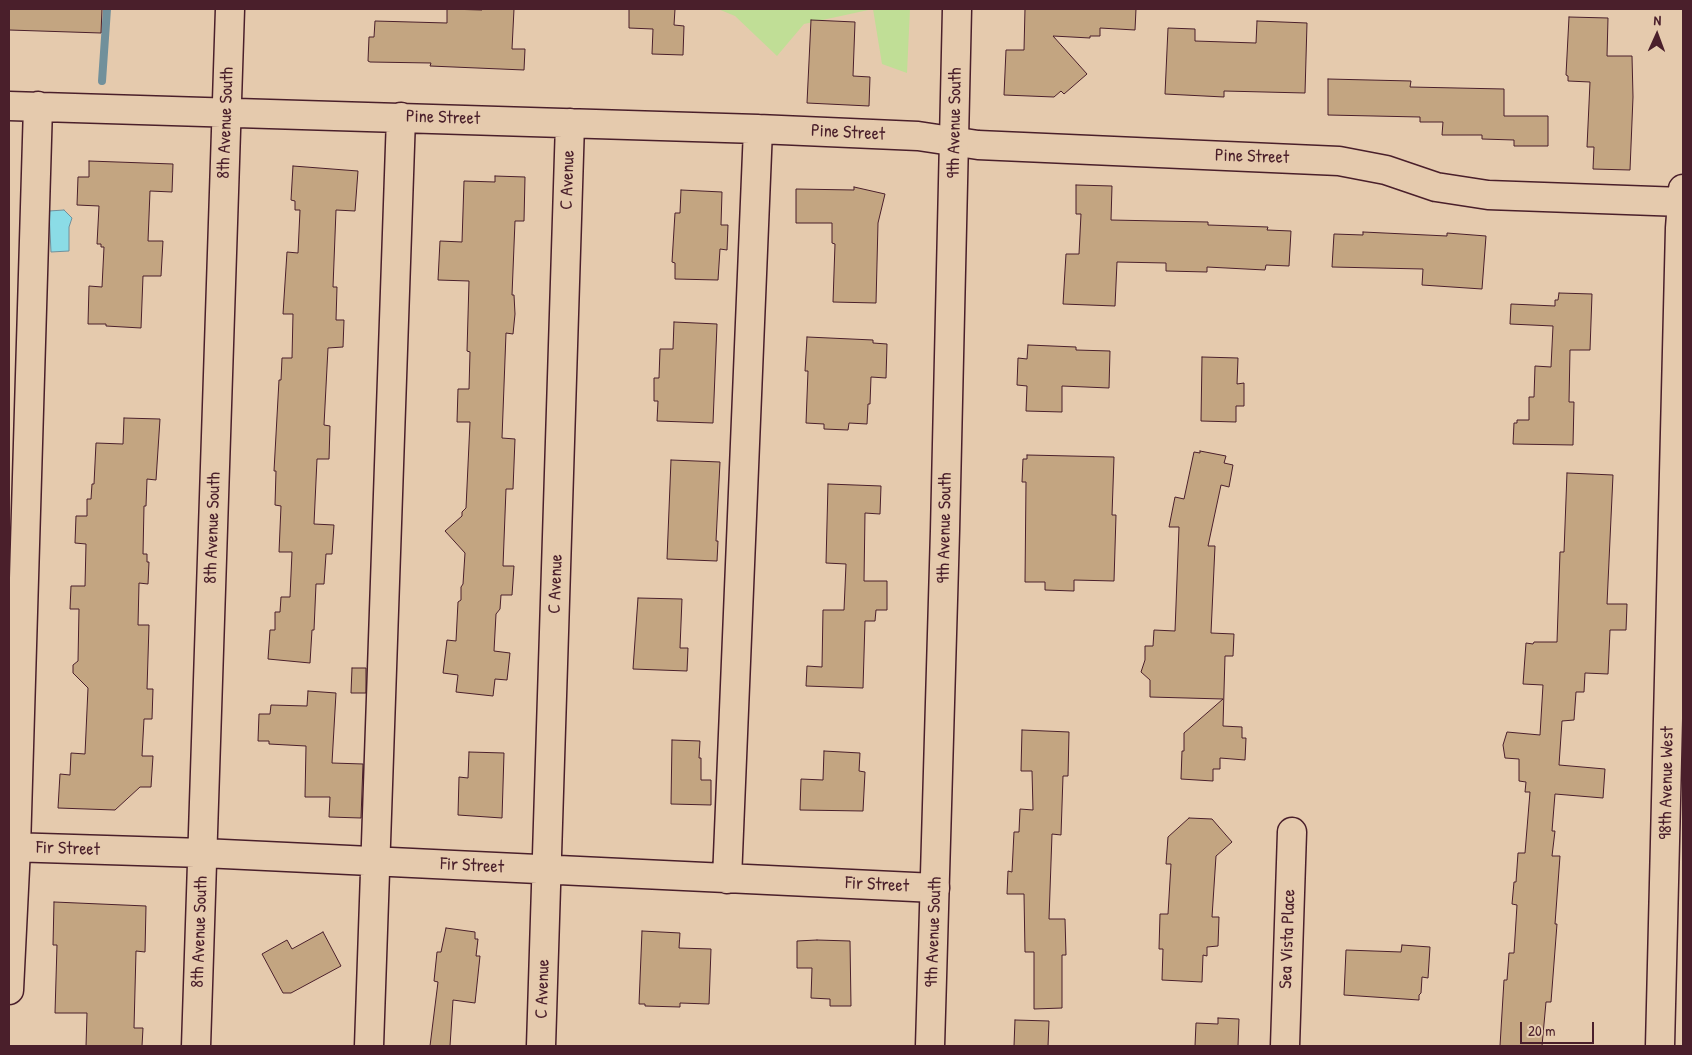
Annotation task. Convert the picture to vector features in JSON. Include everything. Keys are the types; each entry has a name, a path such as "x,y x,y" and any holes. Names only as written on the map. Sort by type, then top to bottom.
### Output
{"street":[{"name":"8th Avenue South","path":"196,1046 230,9"},
{"name":"9th Avenue South","path":"930,1046 957,9"},
{"name":"Pine Street","path":"9,106 401,117 918,136 988,146 1339,161 1386,170 1436,187 1488,195 1683,196"},
{"path":"9,990 12,847 38,106"},
{"path":"369,1046 401,117"},
{"name":"C Avenue","path":"541,1046 570,123"},
{"path":"727,878 758,129"},
{"name":"98th Avenue West","path":"1660,1046 1672,1017 1680,228 1683,196"},
{"name":"Sea Vista Place","path":"1285,1046 1292,832"},
{"name":"Fir Street","path":"12,847 203,853 935,888"}],"green space":[{"path":"718,9 873,9 804,24 777,56 735,16"},
{"path":"873,9 910,9 907,73 882,64"}],"water":[{"path":"64,210 72,218 69,227 69,251 51,252 49,211"}],"building":[{"path":"9,9 102,9 101,33 9,30"},
{"path":"447,9 514,9 512,49 525,49 524,70 430,66 431,63 368,61 369,37 374,37 375,21 447,23"},
{"path":"629,9 675,9 674,25 684,26 683,55 652,54 653,29 629,28"},
{"path":"1025,9 1136,9 1135,30 1100,28 1100,36 1090,36 1090,38 1053,36 1087,74 1064,94 1061,91 1054,97 1004,95 1006,50 1024,50"},
{"path":"1569,17 1608,18 1607,56 1632,56 1633,97 1630,170 1593,169 1594,147 1587,147 1590,82 1568,81 1568,76 1566,75"},
{"path":"811,20 855,22 853,76 870,77 869,106 807,103"},
{"path":"1257,21 1307,23 1305,93 1224,91 1224,97 1165,94 1168,28 1195,29 1195,41 1256,43"},
{"path":"1328,79 1411,81 1410,87 1504,89 1504,116 1548,116 1548,146 1514,146 1514,140 1482,139 1482,135 1442,135 1443,122 1420,122 1420,117 1328,115"},
{"path":"89,161 173,164 172,192 150,191 148,241 163,241 161,276 143,276 141,328 88,324 89,286 102,287 104,247 101,247 101,244 97,244 99,206 77,205 78,177 89,177"},
{"path":"293,166 358,171 355,211 336,210 333,287 337,287 336,320 344,320 343,347 328,348 324,425 330,426 329,459 317,459 314,524 334,525 332,554 326,554 324,584 316,584 310,663 268,659 270,630 275,630 275,612 280,612 281,597 290,597 292,552 279,552 281,506 275,505 276,471 274,471 282,358 292,358 293,314 283,314 287,252 298,253 300,210 295,210 295,201 291,200"},
{"path":"495,176 525,177 524,221 515,221 512,295 514,295 515,314 513,334 506,333 502,438 515,439 513,489 506,489 503,566 514,566 512,595 501,595 500,609 496,614 494,651 510,653 507,680 495,679 493,696 456,692 458,675 443,673 447,640 456,641 458,602 461,600 461,587 463,584 465,553 445,531 462,516 462,512 466,508 470,422 457,422 458,389 469,389 470,352 467,351 469,281 438,280 440,241 462,242 464,181 495,182"},
{"path":"1076,185 1112,186 1111,220 1208,222 1208,225 1268,227 1267,230 1291,231 1289,266 1266,265 1265,270 1207,267 1207,272 1166,271 1166,263 1117,262 1115,306 1063,304 1066,254 1079,254 1081,214 1076,214"},
{"path":"854,187 885,194 878,223 876,303 833,302 835,244 832,243 832,223 796,223 796,189 854,190"},
{"path":"681,190 722,192 721,225 728,225 727,250 720,249 718,280 675,279 675,263 672,262 675,213 680,213"},
{"path":"1363,232 1447,236 1447,233 1486,236 1482,289 1422,285 1423,269 1332,267 1334,234 1363,235"},
{"path":"1559,293 1592,294 1590,350 1570,350 1569,402 1574,402 1573,445 1513,444 1514,423 1517,423 1517,420 1529,420 1529,397 1534,397 1535,366 1551,367 1553,326 1510,324 1511,304 1555,306 1555,300 1558,300"},
{"path":"674,322 717,324 713,423 657,421 658,401 654,401 654,378 659,378 660,349 673,349"},
{"path":"807,337 873,340 873,343 887,344 886,378 871,377 867,424 849,423 848,430 824,429 824,424 806,423 808,371 805,371"},
{"path":"1028,345 1076,347 1076,350 1110,351 1109,388 1062,386 1062,412 1026,411 1027,386 1017,385 1018,358 1027,359"},
{"path":"1202,357 1238,358 1237,384 1244,383 1244,406 1236,406 1236,422 1201,421"},
{"path":"124,418 160,419 156,480 147,479 146,506 144,506 143,554 147,554 147,562 149,562 148,584 139,583 138,625 149,625 147,689 153,689 152,719 144,719 142,756 153,756 151,787 140,787 115,810 58,808 60,774 70,775 71,753 85,754 88,688 73,673 73,665 78,661 79,609 70,609 71,586 85,586 86,544 75,543 76,516 87,516 87,499 91,499 92,484 94,484 96,443 123,444"},
{"path":"1200,451 1226,456 1224,463 1233,465 1229,487 1221,485 1208,546 1215,546 1211,633 1234,634 1233,656 1225,656 1223,726 1242,727 1242,738 1246,738 1245,760 1220,758 1220,769 1213,769 1213,781 1181,779 1184,733 1223,699 1150,697 1150,680 1141,672 1145,660 1145,646 1153,646 1154,630 1175,631 1179,527 1169,527 1175,497 1184,499 1194,452 1200,453"},
{"path":"1027,455 1114,457 1112,515 1116,515 1114,581 1074,580 1074,591 1045,590 1045,582 1025,582 1026,482 1022,482 1023,459 1027,459"},
{"path":"671,460 720,462 716,541 718,541 717,561 667,559"},
{"path":"1567,473 1613,475 1607,604 1627,604 1626,630 1610,630 1608,674 1585,673 1584,692 1576,692 1574,720 1562,721 1559,765 1605,769 1603,798 1555,794 1552,831 1555,831 1552,856 1560,856 1555,924 1557,924 1551,1002 1546,1002 1542,1046 1500,1046 1504,980 1507,980 1509,953 1514,953 1517,905 1512,904 1514,882 1516,882 1518,853 1525,853 1530,792 1525,792 1526,782 1519,781 1519,759 1505,758 1503,745 1507,732 1540,735 1543,685 1523,684 1526,643 1557,642 1560,552 1564,552"},
{"path":"828,484 881,486 880,514 865,513 864,581 887,581 887,610 876,610 875,621 865,621 863,688 806,686 807,666 822,667 823,610 844,610 846,564 826,563"},
{"path":"638,598 682,599 680,648 688,648 687,671 633,669"},
{"path":"352,668 366,668 366,693 351,693"},
{"path":"308,691 336,693 332,763 363,764 361,818 329,817 330,797 305,797 306,746 269,744 269,741 258,741 259,714 270,714 271,705 307,706"},
{"path":"1022,730 1069,732 1068,776 1063,776 1061,835 1052,834 1049,919 1065,919 1066,955 1062,955 1062,1008 1034,1009 1034,952 1025,952 1024,894 1007,894 1008,871 1012,872 1014,832 1019,832 1020,809 1033,810 1032,771 1021,771"},
{"path":"672,740 700,741 701,780 711,780 711,805 671,804"},
{"path":"824,751 860,753 859,771 865,772 863,811 800,810 801,779 823,780"},
{"path":"469,752 504,753 502,818 458,815 459,777 468,778"},
{"path":"1189,818 1212,819 1232,842 1216,856 1212,917 1219,917 1218,946 1207,947 1207,956 1203,955 1202,982 1162,980 1163,949 1159,949 1160,914 1168,914 1171,864 1166,864 1168,837"},
{"path":"54,902 146,906 145,952 136,951 134,1028 143,1028 142,1046 86,1046 87,1013 55,1013 57,945 53,945"},
{"path":"446,928 475,932 475,939 478,939 476,956 480,956 475,1003 453,1000 450,1046 430,1046 438,982 434,981 437,952 441,952"},
{"path":"642,931 680,933 679,948 711,949 709,1004 680,1003 680,1007 645,1006 645,1004 639,1004"},
{"path":"323,932 341,966 291,993 283,993 262,954 287,940 292,949"},
{"path":"797,941 850,941 851,1006 830,1006 830,999 811,998 812,968 797,968"},
{"path":"1402,945 1430,947 1428,978 1422,977 1419,1000 1344,995 1346,950 1401,952"},
{"path":"1218,1018 1239,1019 1238,1046 1195,1046 1196,1023 1218,1024"},
{"path":"1015,1020 1049,1021 1048,1046 1014,1046"}],"waterway":[{"path":"102,81 107,9"}]}
